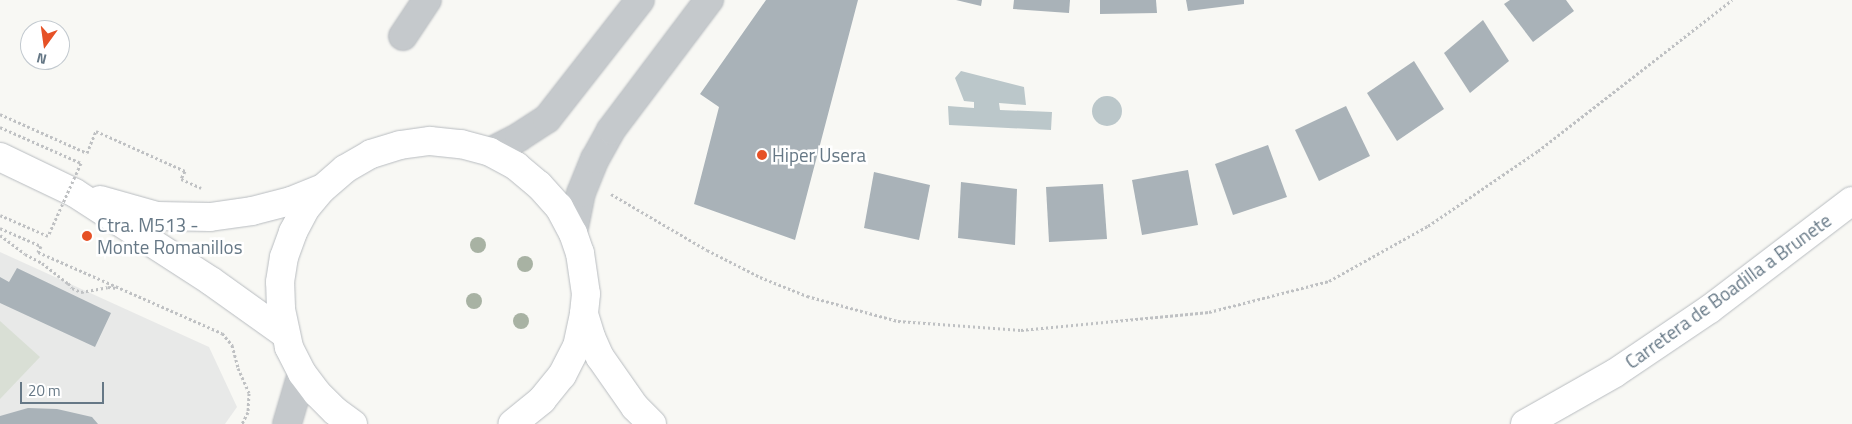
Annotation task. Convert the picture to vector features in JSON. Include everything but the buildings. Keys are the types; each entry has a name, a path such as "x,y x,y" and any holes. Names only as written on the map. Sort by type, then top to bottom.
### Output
{"main road":[{"path":"354,424 335,411 317,393 302,373 285,334 280,282 284,257 293,232 305,209 322,189 345,169 371,154 400,145 430,141 461,144 490,152 516,166 539,185 558,207 573,233 584,273 584,314 576,346 562,375 542,400 512,424"},
{"path":"0,157 75,193 211,281 285,334"},
{"path":"75,193 157,216 210,217 252,211 291,201 322,189"},
{"name":"Carretera de Boadilla a Brunete","path":"1525,424 1615,373 1710,309 1852,201"},
{"path":"584,314 590,337 600,357 634,407 652,424"}],"street":[{"path":"403,36 427,0"},
{"path":"490,152 519,137 547,119 640,0"},
{"path":"573,233 581,193 595,159 611,130 709,0"},
{"path":"287,424 302,373"}],"path":[{"path":"610,193 707,250 760,277 807,296 898,321 1021,330 1209,312 1329,281 1428,226 1538,151 1732,0"},
{"path":"0,114 87,153 96,131 185,171 181,179 207,191"},
{"path":"0,127 81,163 48,236 0,215"},
{"path":"0,228 41,246 38,252 222,333 232,346 238,368 249,393 248,412 242,424"},
{"path":"0,235 25,254 42,263 72,288 81,292 108,287 114,290 117,288"}],"shaded area":[{"path":"961,71 1024,87 1026,105 999,103 1000,110 1052,112 1051,130 949,125 948,106 974,108 974,102 964,101 955,78"},
{"path":"1107,96 1113,97 1121,105 1121,117 1113,125 1107,126 1101,125 1093,117 1092,111 1093,105 1101,97"},
{"path":"0,252 209,347 237,407 225,424 0,424"},
{"path":"0,321 40,357 0,399"}],"place":[{"name":"Hiper Usera","path":"762,155"},
{"name":"Ctra. M513 - Monte Romanillos","path":"87,236"}]}
